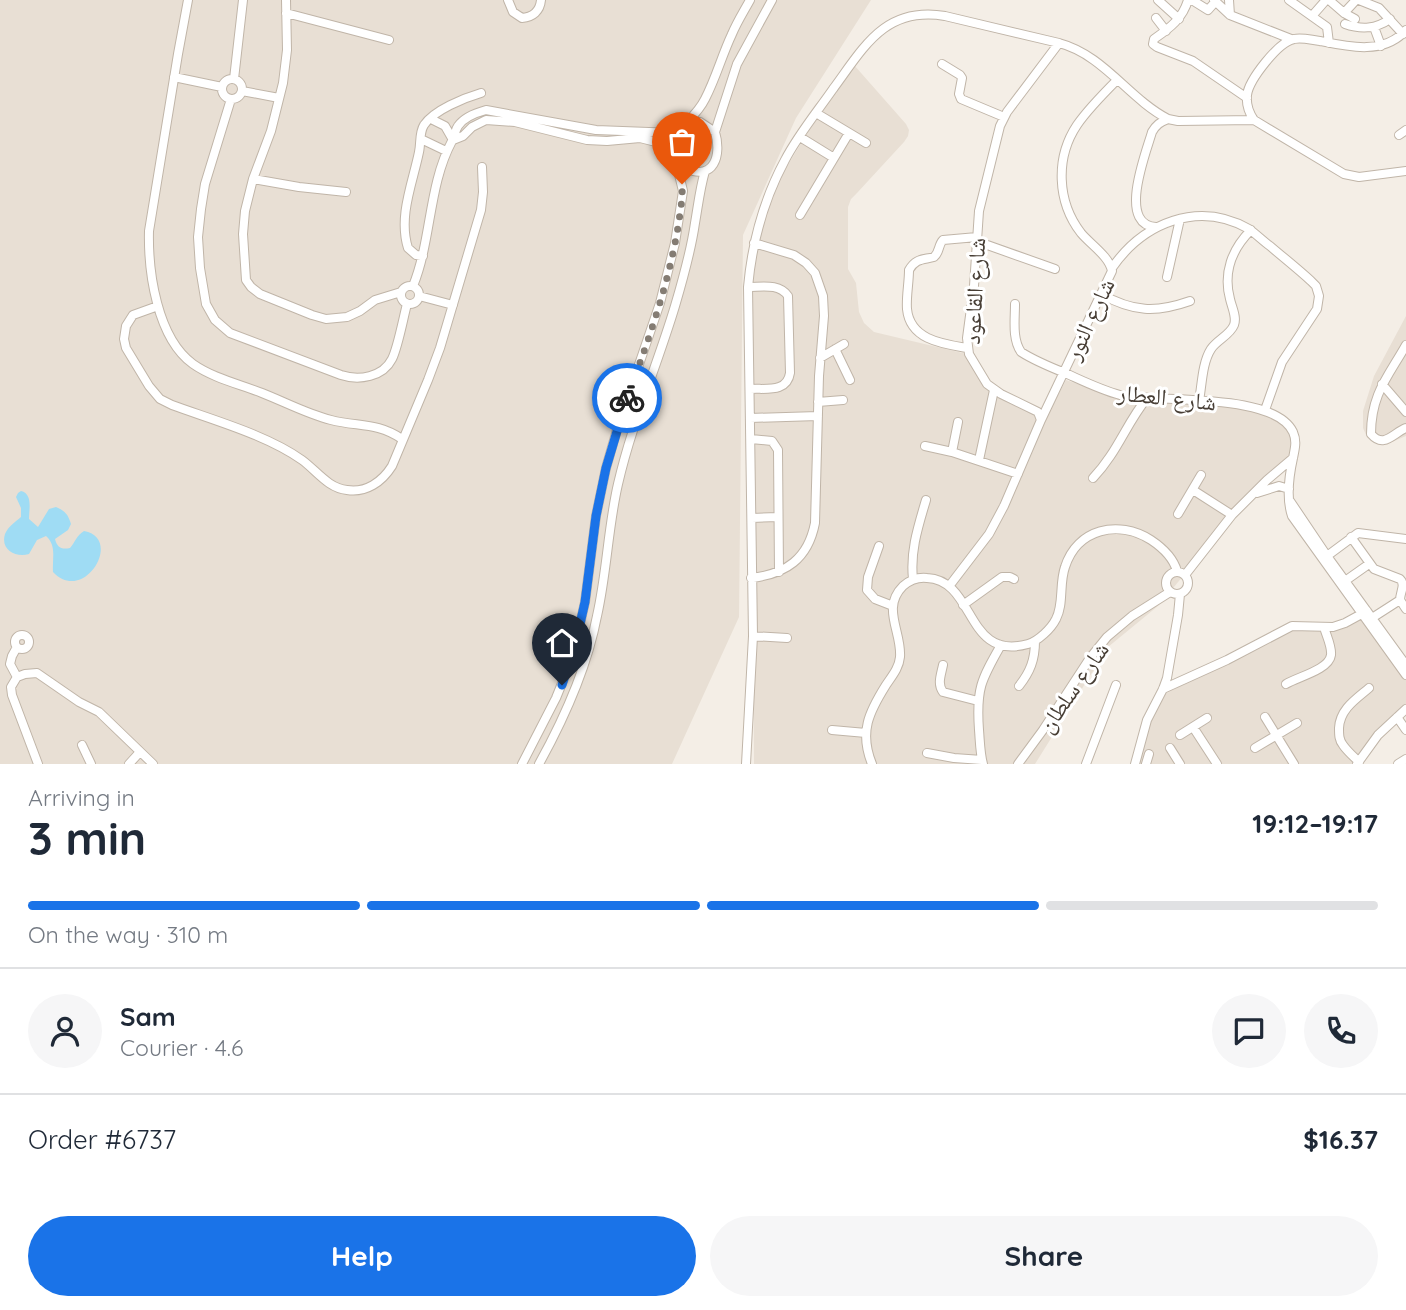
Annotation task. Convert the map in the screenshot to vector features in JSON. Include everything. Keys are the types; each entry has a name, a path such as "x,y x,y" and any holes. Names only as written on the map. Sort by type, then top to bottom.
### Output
{"street":[{"path":"188,0 149,231 150,272 158,306 175,345 188,360 201,368 319,417 381,428 402,439"},
{"path":"234,79 243,0"},
{"path":"286,0 287,50 279,98 245,211 243,234 248,284 257,292 312,315 333,319 354,314 375,300 401,292 406,286 413,286 419,296 416,302 407,304"},
{"path":"508,0 513,12 522,18 535,13 541,0"},
{"path":"522,764 556,698 577,637 606,468 660,303 675,243 682,184 671,143 675,133 704,102 732,33 750,0"},
{"path":"539,764 575,692 593,634 618,485 680,289 705,171 714,164 718,156 715,132 737,64 772,0"},
{"path":"1158,0 1179,19"},
{"path":"1247,98 1199,64 1154,45 1154,39 1179,19 1190,0 1208,10 1215,1 1230,15 1291,39 1303,38 1346,46 1381,46 1399,38 1404,32 1379,8 1357,0 1344,13"},
{"path":"1229,0 1230,15"},
{"path":"1290,0 1327,27 1329,43"},
{"path":"1312,16 1327,0 1355,19"},
{"path":"286,13 389,40"},
{"path":"746,764 753,636 748,287 754,243 774,181 786,157 872,37 885,26 901,19 936,15 1075,48 1089,55 1168,119 1254,120"},
{"path":"1156,18 1166,32"},
{"path":"1345,24 1364,29 1390,19"},
{"path":"1374,27 1381,46"},
{"path":"1291,39 1275,51 1248,90 1248,110 1254,120 1344,174 1359,177 1406,171"},
{"name":"شارع القاعود","path":"1041,420 1038,412 987,384 969,355 967,338 979,211 1000,126 1059,43"},
{"path":"723,56 737,64"},
{"path":"942,64 962,78 959,94 961,99 1004,117"},
{"path":"174,77 222,87"},
{"path":"234,79 241,83 242,91 238,97 231,99 223,95 222,87 226,80 234,79"},
{"name":"شارع النور","path":"1041,420 1111,276 1112,268 1108,262 1076,226 1065,202 1061,176 1065,150 1076,127 1117,80"},
{"path":"242,91 279,98"},
{"path":"423,256 416,255 406,245 409,193 422,128 455,103 481,93"},
{"path":"231,99 205,184 199,222 202,283 206,304 215,320 230,332 341,375 359,378 376,374 392,359 407,304"},
{"path":"485,110 486,120"},
{"path":"413,286 423,256 432,198 446,151 457,127 468,116 485,110 587,140 640,138 671,149"},
{"path":"816,113 866,143"},
{"path":"431,119 446,126 453,140"},
{"path":"1156,227 1149,227 1138,218 1136,192 1152,132 1156,126 1168,119"},
{"path":"453,140 486,120 547,127 675,133"},
{"path":"688,121 701,122 715,132"},
{"path":"800,215 849,133"},
{"path":"800,137 834,158"},
{"path":"421,139 446,151"},
{"path":"676,162 690,170 705,171"},
{"path":"158,306 133,315 125,326 124,339 126,348 156,394 166,402 278,445 303,461 333,486 348,491 365,489 380,480 391,466 434,364 481,210 484,184 482,167"},
{"path":"253,179 346,192"},
{"path":"1112,268 1131,244 1156,227 1180,219 1209,217 1251,230 1311,281 1319,296 1317,309 1282,362 1265,410"},
{"path":"1167,277 1180,219"},
{"path":"1199,401 1208,356 1234,324 1235,316 1228,290 1228,268 1236,248 1251,230"},
{"path":"967,348 924,336 912,324 907,308 909,270 912,265 934,257 943,240 976,239 1055,270"},
{"path":"751,578 787,568 801,556 813,532 824,306 815,274 806,263 794,255 754,243"},
{"path":"748,287 783,289 788,296 789,312 788,382 777,388 750,388"},
{"path":"401,292 401,299 407,304"},
{"path":"1101,294 1118,303 1154,310 1190,300"},
{"path":"419,296 453,305"},
{"name":"شارع العطار","path":"1015,304 1015,339 1021,352 1030,357 1118,394 1251,406 1265,410 1286,422 1293,431 1296,443 1293,458"},
{"path":"820,358 844,344"},
{"path":"1405,348 1382,384 1373,410 1371,434 1384,441 1406,428"},
{"path":"835,349 850,380"},
{"path":"1382,384 1406,412"},
{"path":"979,460 994,390"},
{"path":"1398,403 1406,397"},
{"path":"1093,478 1114,452 1132,418 1147,398"},
{"path":"818,401 842,400"},
{"path":"750,418 818,416"},
{"path":"950,585 989,534 1041,420"},
{"path":"951,452 958,422"},
{"path":"751,439 769,440 777,447 779,572"},
{"path":"925,446 979,460 1018,474"},
{"path":"1293,458 1289,499 1296,523 1406,665"},
{"path":"872,764 866,746 867,723 872,708 895,672 900,659 893,606 902,587 913,579 936,579 950,585 977,627 992,642 1022,645 1035,641 1056,619 1061,581 1069,557 1084,539 1115,528 1141,535 1161,547 1175,563 1181,573 1188,582 1184,592 1180,594 1170,592 1165,585 1167,577 1181,573 1232,515 1293,458"},
{"path":"1178,514 1201,475"},
{"path":"1251,496 1279,486 1289,489"},
{"path":"1193,490 1232,515"},
{"path":"1289,499 1406,675"},
{"path":"913,579 914,544 926,500"},
{"path":"752,518 778,517"},
{"path":"1327,556 1356,534 1406,539"},
{"path":"1351,537 1374,569 1403,581 1400,600 1406,609"},
{"path":"879,546 868,577 867,590 875,599 893,606"},
{"path":"1345,581 1370,564"},
{"path":"964,605 1002,577 1014,579"},
{"name":"شارع سلطان","path":"1018,764 1107,637 1132,616 1170,592"},
{"path":"1135,764 1147,720 1163,689 1168,672 1180,594"},
{"path":"1163,689 1227,660 1287,628 1298,625 1338,626 1400,600"},
{"path":"1286,684 1308,675 1328,661 1331,652 1324,627"},
{"path":"753,636 787,638"},
{"path":"1018,686 1031,669 1035,641"},
{"path":"928,753 982,762 978,701 983,679 1001,645"},
{"path":"17,647 10,664 17,677"},
{"path":"943,665 939,682 943,692 978,701"},
{"path":"38,764 12,695 12,687 17,677 33,672 104,716 153,764"},
{"path":"1086,764 1116,685"},
{"path":"1370,688 1348,705 1340,721 1339,738 1358,763 1378,735 1406,709"},
{"path":"1265,717 1294,764"},
{"path":"1397,717 1406,730"},
{"path":"1180,735 1207,718"},
{"path":"1255,748 1297,723"},
{"path":"1193,726 1215,762 1204,764"},
{"path":"832,730 866,733"},
{"path":"82,745 91,764"},
{"path":"1170,748 1180,764"},
{"path":"129,764 139,752"},
{"path":"1146,764 1149,754"},
{"path":"1398,764 1406,759"}],"shaded area":[{"path":"0,0 871,0 796,118 743,235 739,617 672,764 0,764"},
{"path":"854,65 909,130 904,142 851,199 848,207 848,269 856,283 859,312 864,323 874,332 975,356 982,371 994,386 1049,413 1066,380 1129,402 1231,407 1262,412 1273,416 1290,431 1294,453 1241,507 1158,606 1108,647 1035,764 754,764 752,275 755,252 771,198 781,176 819,114"},
{"path":"1406,316 1406,436 1387,444 1376,442 1367,437 1363,428 1363,411 1374,376"},
{"path":"1361,615 1406,677 1406,713 1383,732 1363,764 1133,764 1149,715 1165,694 1288,629 1319,628"}],"water":[{"path":"21,491 29,499 29,519 38,527 49,509 56,507 67,515 71,524 68,530 55,539 60,547 70,548 84,531 95,536 100,545 100,556 87,575 77,580 65,580 53,572 53,548 46,536 37,540 29,554 10,552 5,544 5,534 21,517 21,508 16,497"}],"way so far":[{"path":"627,398 666,284 675,243 682,184"}],"route":[{"path":"562,685 585,602 596,516 606,468 627,398"}]}
